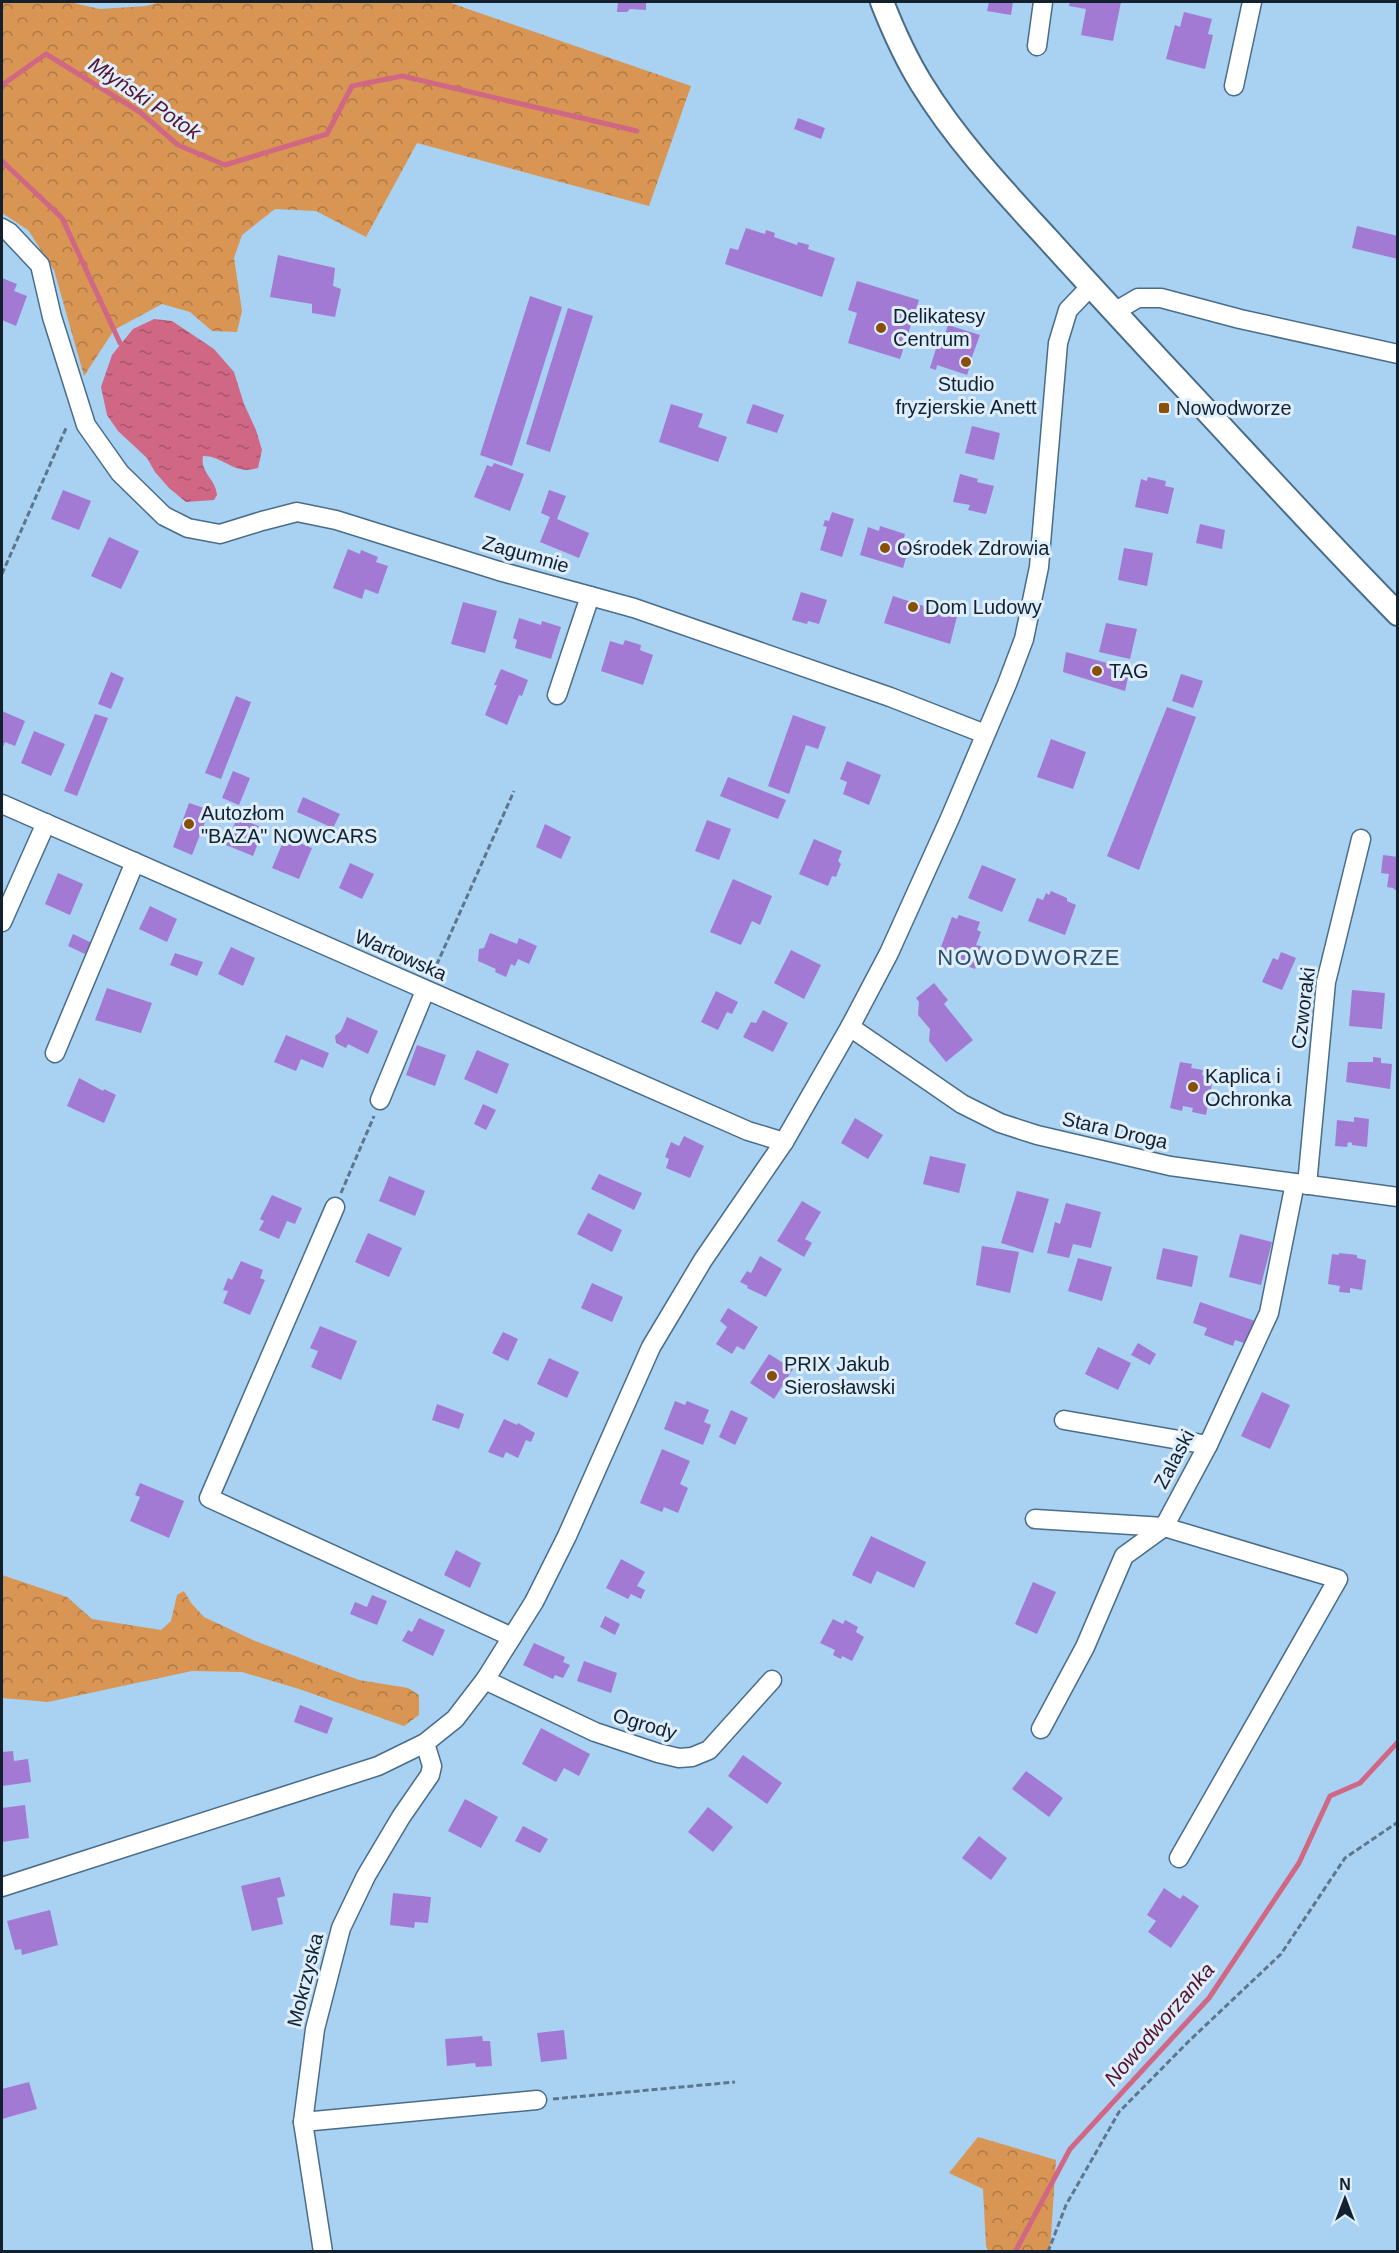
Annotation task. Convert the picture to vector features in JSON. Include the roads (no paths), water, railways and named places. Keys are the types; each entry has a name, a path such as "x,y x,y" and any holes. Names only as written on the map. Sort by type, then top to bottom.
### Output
{"main road":[{"path":"882,2 908,60 951,128 995,181 1090,287 1328,543 1398,614"}],"street":[{"path":"1037,46 1043,2"},
{"path":"1234,86 1252,2"},
{"name":"Zagumnie","path":"2,228 9,232 40,265 52,317 86,424 120,473 164,516 188,528 220,534 297,512 336,520 499,571 634,608 879,693 985,734"},
{"path":"2,1887 378,1766 425,1743 455,1719 485,1680 534,1602 567,1536 651,1347 675,1303 784,1142 850,1027 889,953 950,818 1024,639 1039,567 1058,343 1068,310 1090,287"},
{"path":"1114,312 1138,298 1161,298 1240,319 1398,354"},
{"path":"557,695 590,596"},
{"name":"Wartowska","path":"2,804 748,1131 784,1142"},
{"path":"2,922 46,823"},
{"name":"Czworaki","path":"1301,1184 1326,982 1361,839"},
{"path":"55,1053 135,862"},
{"path":"380,1100 425,991"},
{"name":"Stara Droga","path":"850,1027 962,1104 1000,1123 1037,1135 1170,1166 1398,1197"},
{"name":"Zalaski","path":"1041,1729 1085,1647 1124,1556 1164,1527 1208,1445 1269,1313 1301,1184"},
{"path":"335,1207 209,1498 512,1637"},
{"path":"1064,1420 1208,1445"},
{"path":"1035,1519 1164,1527 1338,1579 1179,1858"},
{"name":"Ogrody","path":"485,1680 595,1732 679,1758 693,1757 709,1750 772,1680"},
{"name":"Mokrzyska","path":"322,2252 303,2122 315,2029 341,1928 366,1876 389,1836 430,1775 432,1766 425,1743"},
{"path":"303,2122 537,2100"}],"water":[{"path":"154,319 172,321 214,349 234,372 244,404 256,430 262,450 258,468 242,470 218,459 203,456 204,467 216,489 217,495 214,500 186,502 169,488 155,472 147,458 118,431 107,415 101,387 112,355 133,329"}],"waterway":[{"name":"Młyński Potok","path":"2,85 46,54 140,112 178,145 225,165 327,134 352,86 402,76 637,131"},
{"path":"2,161 62,218 120,343"},
{"name":"Nowodworzanka","path":"1015,2252 1070,2149 1209,1998 1299,1863 1330,1796 1360,1783 1398,1742"}],"place":[{"name":"Delikatesy Centrum","path":"881,328"},
{"name":"Studio fryzjerskie Anett","path":"966,362"},
{"name":"Nowodworze","path":"1164,408"},
{"name":"Ośrodek Zdrowia","path":"885,548"},
{"name":"Dom Ludowy","path":"913,607"},
{"name":"TAG","path":"1097,671"},
{"name":"Autozłom \"BAZA\" NOWCARS","path":"189,824"},
{"name":"Kaplica i Ochronka","path":"1193,1087"},
{"name":"PRIX Jakub Sierosławski","path":"772,1376"}],"district":[{"name":"NOWODWORZE","path":"1029,957"}]}
